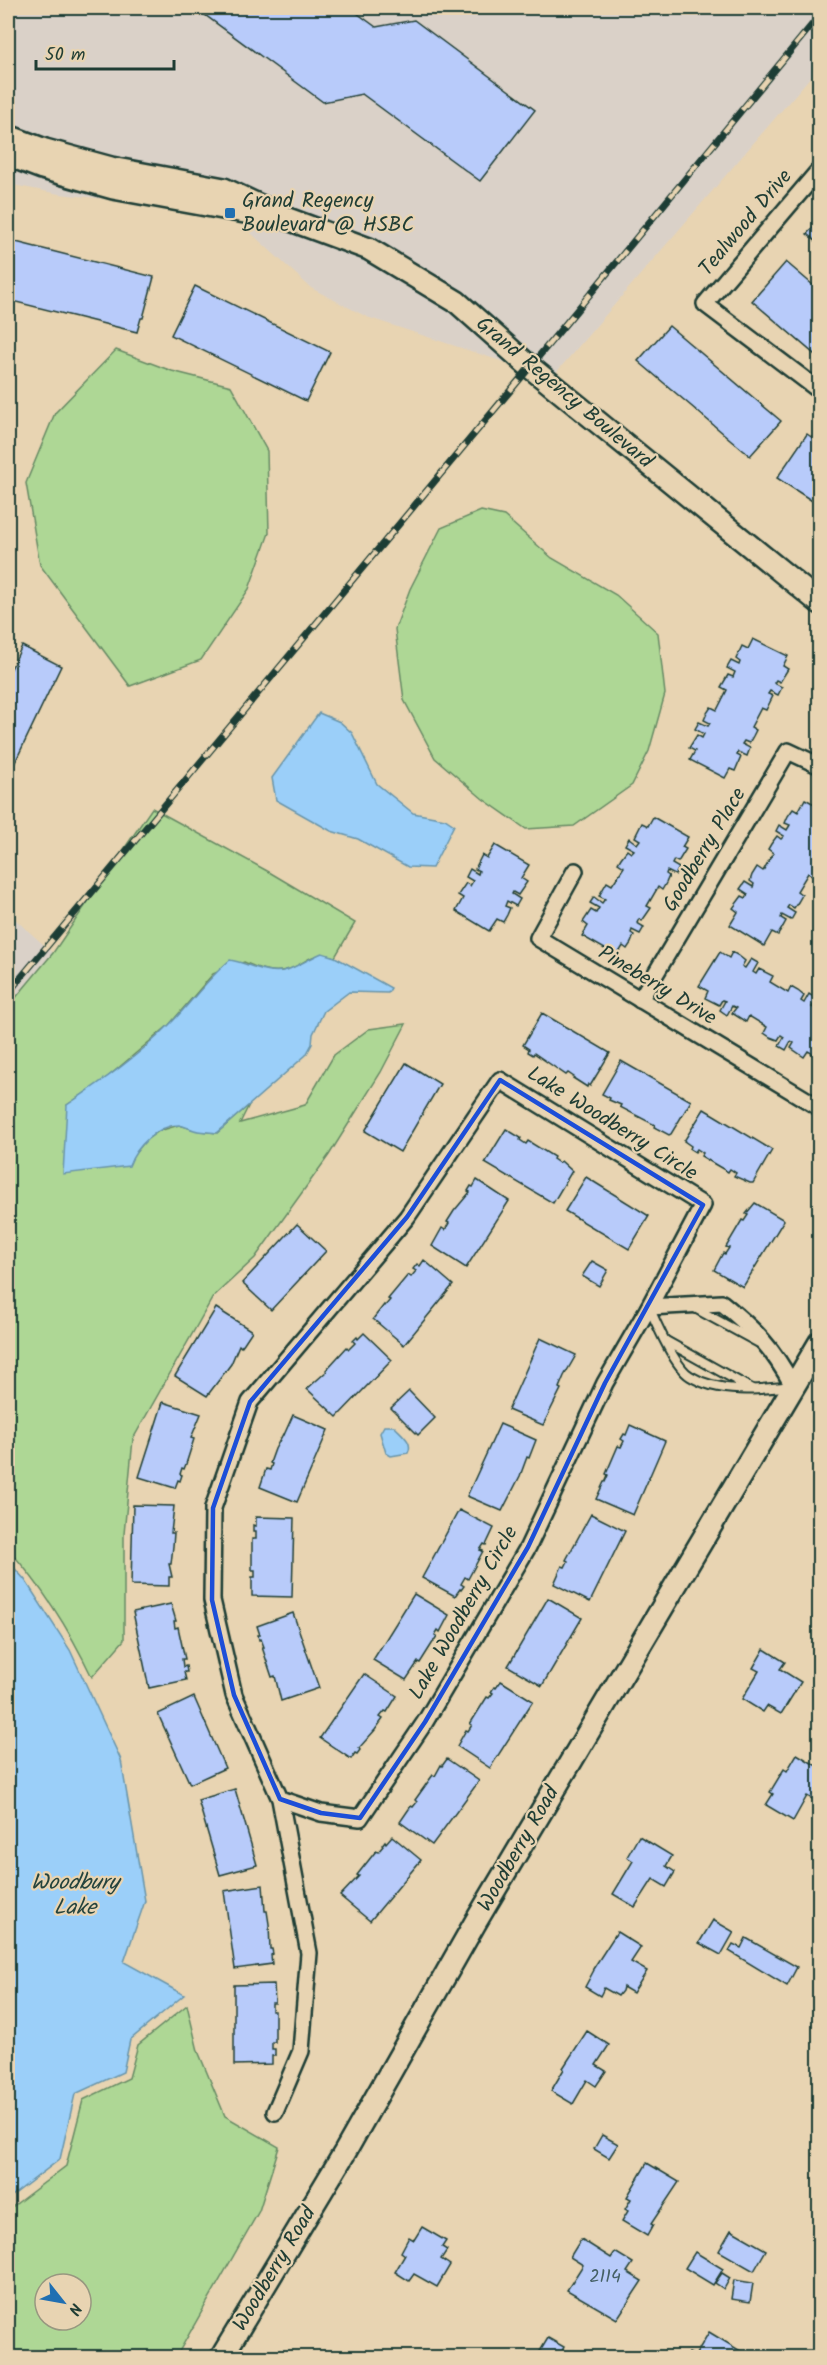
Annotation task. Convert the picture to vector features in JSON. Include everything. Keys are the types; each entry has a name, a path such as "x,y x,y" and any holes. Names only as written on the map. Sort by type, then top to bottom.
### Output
{"street":[{"name":"Grand Regency Boulevard","path":"8,136 45,150 111,168 224,189 288,219 369,249 457,302 539,375 819,603"},
{"name":"Grand Regency Boulevard","path":"8,155 42,168 113,188 256,216 288,219"},
{"name":"Tealwood Drive","path":"819,169 705,304 819,392"},
{"name":"Goodberry Place","path":"640,1000 788,751 819,766"},
{"name":"Pineberry Drive","path":"575,871 538,938 819,1108"},
{"name":"Lake Woodberry Circle","path":"275,2112 301,2051 309,1953 280,1799 234,1695 212,1600 213,1508 250,1402 406,1217 500,1080 703,1205 649,1307 605,1383 528,1547 425,1722 360,1818 321,1813 280,1799"},
{"path":"649,1307 722,1303 750,1326 771,1349 793,1386"},
{"name":"Woodberry Road","path":"221,2358 345,2152 462,1945 819,1342"}],"lane":[{"path":"649,1307 665,1341 688,1376 713,1386 752,1389 793,1386"},
{"path":"665,1341 752,1389"}],"highlighted area":[{"path":"500,1080 703,1205 605,1383 528,1547 425,1722 360,1818 321,1813 280,1799 234,1695 212,1600 213,1508 250,1402 407,1217"}],"shaded area":[{"path":"8,8 819,8 819,67 554,375 298,213 298,210 290,209 226,180 112,158 47,141 8,125"},
{"path":"8,165 82,191 126,201 59,194 8,184"},
{"path":"240,223 286,228 365,258 451,309 513,365 367,317 311,288"},
{"path":"8,913 53,953 8,1007"}],"green space":[{"path":"116,350 172,371 231,386 267,451 269,533 249,589 201,660 130,686 40,565 26,483 55,413"},
{"path":"481,511 504,516 552,558 616,595 658,633 665,694 649,751 632,785 574,826 526,829 483,799 435,758 404,700 395,629 410,589 441,528"},
{"path":"152,808 269,872 355,923 335,957 314,956 281,971 265,970 244,962 213,974 169,1025 103,1081 67,1105 133,1156 146,1140 159,1131 179,1125 217,1133 249,1105 240,1123 305,1105 334,1055 369,1029 406,1024 381,1072 329,1155 255,1258 213,1297 133,1439 124,1534 124,1640 92,1677 55,1610 8,1549 8,1007 53,953"},
{"path":"187,2005 198,2051 225,2116 279,2147 259,2211 176,2357 8,2357 8,2210 66,2166 83,2100 129,2078 138,2045"}],"water":[{"path":"319,713 340,722 352,733 377,784 413,813 445,819 454,825 432,868 408,867 358,839 331,831 276,800 272,778"},
{"path":"322,953 335,957 391,988 388,993 349,992 324,1011 306,1055 217,1133 198,1131 179,1125 171,1126 148,1138 129,1166 63,1174 67,1105 134,1057 170,1024 230,960 265,970 280,971 287,970"},
{"path":"384,1426 394,1426 403,1435 409,1445 408,1453 391,1456 386,1453 380,1433"},
{"name":"Woodbury Lake","path":"8,1561 25,1580 70,1650 121,1760 145,1901 124,1962 184,1995 130,2040 123,2072 75,2094 60,2159 8,2199"}],"building":[{"path":"204,8 350,8 376,27 414,20 535,110 480,181 362,94 323,102 201,12"},
{"path":"820,219 820,245 807,234"},
{"path":"8,240 154,277 137,332 8,300"},
{"path":"786,262 820,291 820,359 752,301"},
{"path":"195,286 330,352 306,401 171,335"},
{"path":"669,326 781,421 750,456 638,361"},
{"path":"807,434 820,443 820,506 777,478"},
{"path":"753,639 788,656 783,666 788,669 780,682 776,680 774,683 782,687 778,695 770,691 768,694 773,696 766,710 761,708 751,727 756,730 749,743 744,741 742,744 750,748 747,756 738,752 737,755 741,757 735,771 730,769 725,778 690,760 695,751 689,748 697,735 702,738 704,734 695,729 699,722 708,726 710,723 704,720 707,713 711,707 717,710 727,690 721,687 728,675 733,677 735,672 727,668 731,661 739,665 740,662 736,659 742,646 748,649"},
{"path":"22,646 61,666 8,777 8,675"},
{"path":"805,799 820,807 820,858 817,857 816,860 820,864 813,876 808,873 797,891 802,895 794,908 789,905 787,908 795,913 791,920 782,915 781,918 786,921 781,930 778,935 772,932 764,946 730,925 738,912 733,908 742,896 746,898 748,894 740,889 745,882 753,887 754,884 750,881 757,867 763,871 773,853 768,849 771,844 777,836 781,839 784,836 776,831 779,825 787,830 790,825 785,823 788,816 793,809 798,812"},
{"path":"653,817 688,837 682,847 686,849 678,862 674,860 672,864 679,868 675,875 667,871 666,874 669,876 662,890 658,887 647,906 651,908 642,921 639,919 637,923 644,927 640,934 632,930 631,933 634,935 631,943 627,949 623,946 617,956 582,936 588,926 583,922 591,910 596,913 599,908 590,903 594,897 602,903 605,899 599,896 607,882 612,885 624,867 618,863 621,858 627,850 631,853 634,850 625,845 629,838 637,844 640,840 635,837 642,823 648,826"},
{"path":"495,845 529,865 521,878 527,882 518,895 513,892 512,894 520,899 516,906 507,901 505,906 510,908 503,922 497,919 489,931 456,911 463,898 458,895 466,883 470,886 473,881 466,877 470,869 478,874 479,871 475,869 482,855 487,858"},
{"path":"720,952 729,958 732,952 739,956 745,961 742,966 745,968 751,959 758,963 753,972 756,974 759,969 773,976 770,982 788,993 791,987 798,991 804,996 801,1001 804,1003 809,994 817,999 812,1007 815,1009 818,1004 820,1005 820,1053 817,1056 808,1051 804,1057 791,1048 794,1043 791,1041 786,1050 779,1046 784,1037 781,1035 778,1040 770,1037 764,1033 767,1027 749,1016 746,1022 732,1013 736,1008 732,1006 727,1015 720,1010 725,1001 722,1000 719,1005 705,998 708,991 699,986"},
{"path":"542,1013 610,1053 590,1086 588,1084 587,1087 568,1073 566,1075 534,1053 533,1055 528,1052 529,1049 523,1045"},
{"path":"621,1061 691,1101 671,1134 654,1127 655,1125 620,1107 621,1105 602,1094"},
{"path":"406,1063 440,1084 400,1152 365,1131"},
{"path":"704,1109 772,1150 753,1183 734,1176 736,1173 730,1169 728,1172 701,1156 703,1153 697,1149 695,1152 690,1149 691,1146 684,1141"},
{"path":"506,1129 526,1144 528,1141 554,1157 553,1159 559,1163 561,1161 572,1171 553,1203 485,1163"},
{"path":"586,1177 649,1216 629,1249 565,1211"},
{"path":"477,1180 509,1201 466,1268 432,1246 442,1228 445,1230 454,1211"},
{"path":"755,1203 784,1220 743,1287 714,1270 723,1253 725,1254 729,1248 726,1247 742,1220 744,1221 748,1215 746,1214"},
{"path":"297,1224 326,1251 271,1310 242,1283"},
{"path":"424,1260 453,1285 404,1345 373,1319 408,1275 411,1277 416,1271 413,1269 417,1264 420,1266"},
{"path":"592,1261 608,1270 599,1286 582,1276"},
{"path":"216,1308 252,1331 241,1347 239,1345 231,1364 207,1396 175,1376"},
{"path":"364,1333 392,1360 337,1417 307,1389 327,1371 347,1347 349,1349 355,1343 353,1341 357,1337 358,1339"},
{"path":"540,1338 576,1355 564,1376 559,1388 561,1389 543,1425 508,1410"},
{"path":"409,1391 435,1418 418,1435 391,1408"},
{"path":"163,1402 201,1414 191,1438 194,1439 186,1464 184,1469 182,1468 180,1481 178,1480 175,1488 139,1477"},
{"path":"293,1415 328,1430 297,1502 260,1487 266,1469 270,1470 275,1449"},
{"path":"500,1424 536,1440 502,1511 467,1496"},
{"path":"630,1425 665,1441 633,1515 596,1499 608,1475 606,1474 618,1446 621,1447 624,1441 621,1439 624,1434 626,1435"},
{"path":"133,1505 174,1506 171,1533 174,1533 173,1546 171,1564 169,1564 172,1577 169,1577 169,1586 131,1585"},
{"path":"459,1510 494,1528 486,1545 484,1544 480,1550 483,1551 468,1579 465,1577 461,1584 464,1586 455,1596 422,1578"},
{"path":"591,1514 625,1531 590,1602 554,1584"},
{"path":"256,1517 294,1518 292,1597 252,1596 252,1577 255,1577 255,1570 252,1570 252,1539 256,1539 253,1525 256,1526"},
{"path":"414,1594 449,1615 420,1663 418,1662 406,1680 373,1660"},
{"path":"548,1598 582,1618 542,1686 508,1666"},
{"path":"171,1604 176,1621 174,1621 175,1628 178,1627 185,1659 182,1659 183,1667 186,1666 187,1672 184,1672 186,1680 149,1688 133,1612"},
{"path":"293,1613 319,1688 281,1701 275,1676 272,1677 262,1647 264,1647 261,1639 259,1640 257,1626"},
{"path":"764,1649 785,1662 780,1669 801,1682 781,1714 767,1706 763,1712 742,1699 759,1671 753,1668"},
{"path":"364,1674 397,1696 387,1712 385,1711 380,1717 383,1719 375,1730 351,1759 320,1738"},
{"path":"501,1681 533,1701 490,1768 457,1746 466,1730 468,1731 472,1725 470,1724 487,1697 489,1698 494,1687 496,1688"},
{"path":"194,1697 225,1768 190,1784 158,1714"},
{"path":"797,1754 820,1768 820,1803 807,1796 793,1821 766,1805 773,1794 770,1792 784,1769 787,1771"},
{"path":"447,1759 479,1781 432,1845 400,1822"},
{"path":"235,1789 257,1865 220,1875 198,1800"},
{"path":"392,1836 421,1860 370,1921 340,1896 359,1876 357,1875 376,1851 378,1852 385,1841 386,1843"},
{"path":"639,1836 672,1856 666,1866 675,1872 666,1887 653,1879 635,1907 613,1894 633,1861 627,1857"},
{"path":"263,1885 270,1949 273,1954 271,1955 272,1964 235,1969 224,1891"},
{"path":"713,1920 734,1932 721,1955 699,1943"},
{"path":"617,1932 641,1947 631,1962 647,1971 633,1993 623,1987 618,1996 604,1988 600,1996 585,1987 593,1969"},
{"path":"746,1938 797,1967 787,1986 729,1951 733,1944 741,1948"},
{"path":"274,1984 275,2003 272,2003 272,2011 275,2011 275,2042 272,2042 272,2049 275,2049 275,2056 272,2056 272,2064 234,2065 234,1985"},
{"path":"587,2031 609,2045 596,2065 606,2071 596,2086 587,2080 573,2104 551,2091"},
{"path":"602,2135 618,2144 609,2158 594,2149"},
{"path":"647,2163 679,2182 651,2224 653,2225 647,2236 622,2221 631,2199 627,2197"},
{"path":"422,2227 446,2241 442,2247 447,2250 441,2259 450,2265 437,2287 414,2274 409,2281 395,2272 405,2255 401,2252 409,2237 414,2240"},
{"path":"731,2230 766,2250 754,2271 719,2251"},
{"path":"581,2239 611,2258 615,2252 633,2263 627,2272 642,2281 617,2319 567,2290 583,2265 570,2257"},
{"path":"695,2252 723,2269 713,2285 685,2268"},
{"path":"722,2273 730,2278 724,2289 715,2283"},
{"path":"734,2280 753,2283 750,2302 731,2299"},
{"path":"709,2332 752,2358 686,2358 689,2353 695,2356"},
{"path":"548,2338 564,2347 558,2358 536,2358"}],"railway":[{"path":"8,993 820,15"}],"place":[{"name":"Grand Regency Boulevard @ HSBC","path":"230,213"}]}
